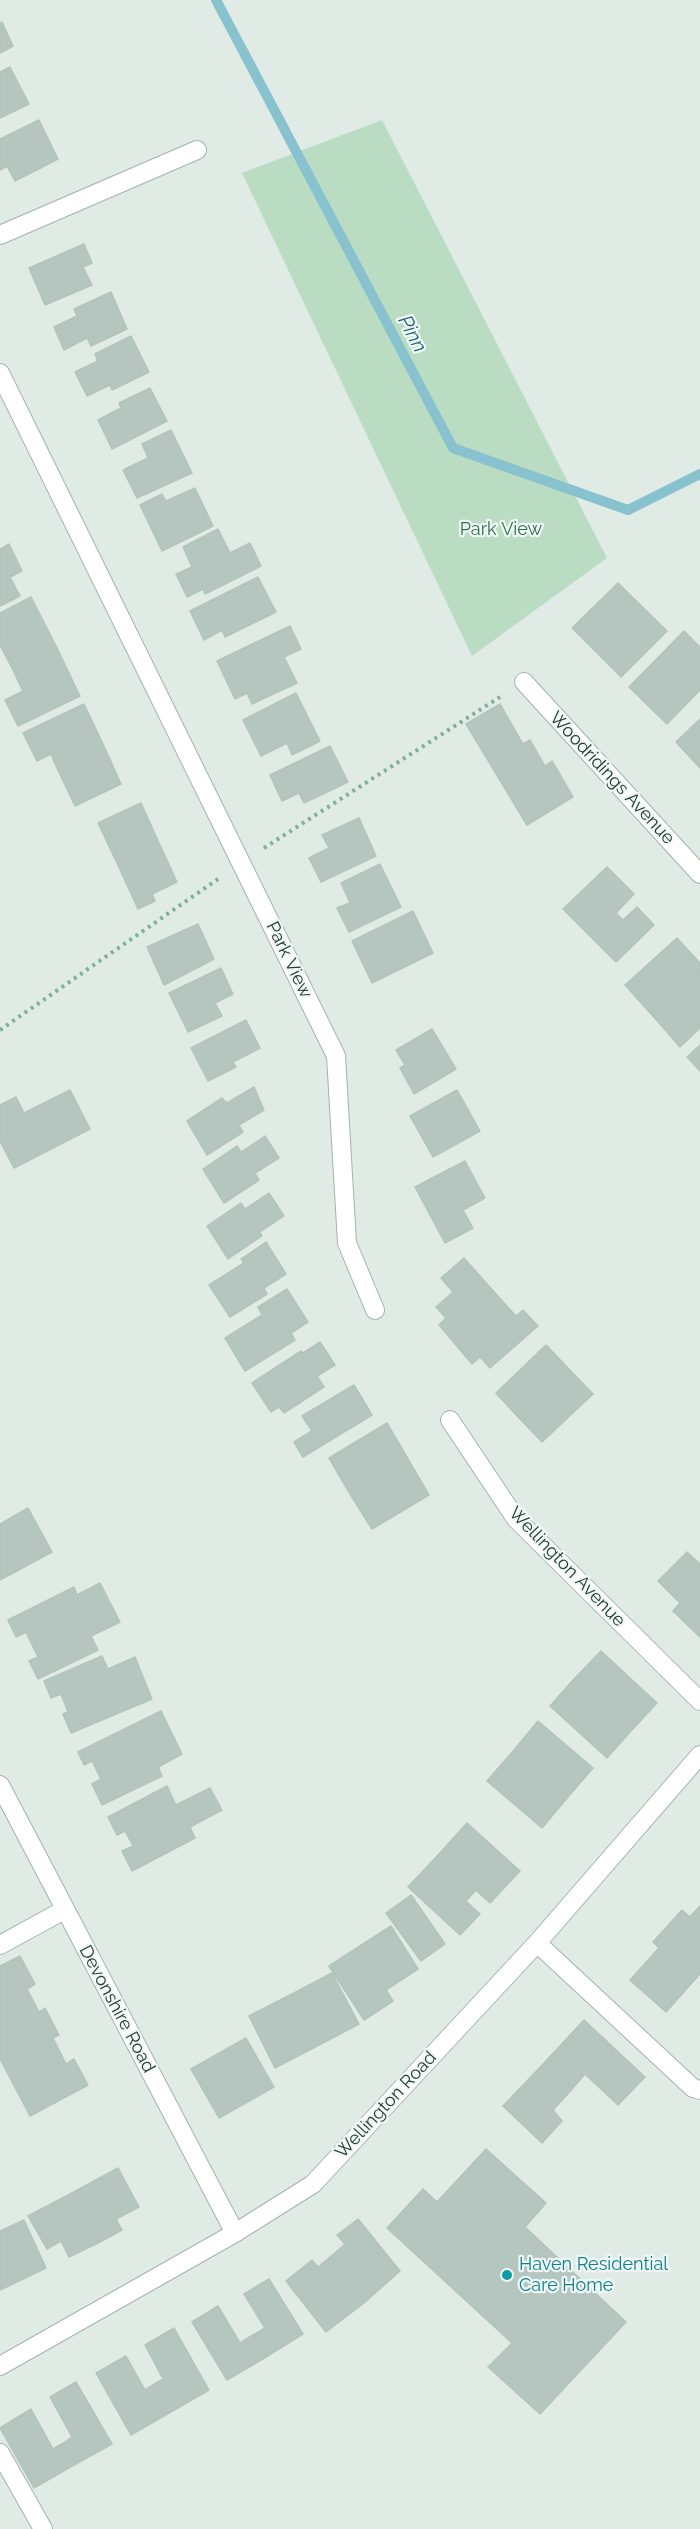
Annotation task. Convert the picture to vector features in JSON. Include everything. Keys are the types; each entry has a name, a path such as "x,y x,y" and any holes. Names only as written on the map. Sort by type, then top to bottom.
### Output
{"street":[{"path":"0,235 197,150"},
{"name":"Park View","path":"0,373 336,1056 347,1243 375,1310"},
{"name":"Woodridings Avenue","path":"524,682 700,874"},
{"name":"Wellington Avenue","path":"450,1420 516,1519 700,1701"},
{"name":"Wellington Road","path":"0,2366 235,2233 313,2184 537,1943 700,1755"},
{"name":"Devonshire Road","path":"0,1785 235,2233"},
{"path":"0,1945 64,1910"},
{"path":"537,1943 693,2088 700,2090"},
{"path":"0,2453 43,2529"}],"green space":[{"name":"Park View","path":"382,120 607,558 472,656 242,173"}],"building":[{"path":"2,22 13,46 0,53 0,23"},
{"path":"10,67 29,104 0,118 0,72"},
{"path":"39,120 58,159 15,181 7,166 0,170 0,139"},
{"path":"84,244 92,263 83,267 92,285 45,305 29,268"},
{"path":"111,292 127,329 91,346 87,338 64,350 54,327 77,316 74,309"},
{"path":"131,336 149,372 112,390 110,385 87,396 75,372 98,361 95,354"},
{"path":"150,388 167,421 112,449 98,420 121,408 119,403"},
{"path":"171,430 192,473 137,498 123,470 148,458 142,444"},
{"path":"195,488 213,526 162,551 140,505 162,494 166,501"},
{"path":"218,529 230,553 250,543 261,566 205,594 203,589 187,597 176,574 192,567 183,547"},
{"path":"9,544 22,571 10,577 20,596 0,606 0,549"},
{"path":"258,577 276,612 225,637 222,630 204,640 190,611"},
{"path":"618,583 667,631 621,677 572,628"},
{"path":"31,597 56,646 12,668 0,645 0,613"},
{"path":"290,626 301,649 284,657 297,683 252,704 247,693 235,699 217,661"},
{"path":"684,631 700,647 700,690 667,724 629,687"},
{"path":"56,646 80,696 18,726 5,700 23,691 12,668"},
{"path":"296,693 320,741 292,755 287,743 261,756 243,720"},
{"path":"84,704 103,744 56,766 51,754 37,761 23,733"},
{"path":"500,704 523,744 530,740 545,766 552,761 573,797 527,825 466,724"},
{"path":"700,719 700,768 676,742"},
{"path":"103,744 121,784 75,806 56,766"},
{"path":"330,746 348,782 304,803 299,793 282,801 270,775"},
{"path":"141,803 159,843 117,863 98,823"},
{"path":"359,818 376,856 321,882 309,858 329,848 322,835"},
{"path":"159,843 177,882 152,894 155,901 138,909 117,863"},
{"path":"380,864 401,907 349,932 337,908 350,903 341,883"},
{"path":"607,867 634,894 616,913 623,920 637,907 654,925 616,962 563,909"},
{"path":"413,911 433,953 372,983 352,941"},
{"path":"198,924 214,959 164,985 147,947"},
{"path":"677,938 700,963 700,972 652,1015 625,985"},
{"path":"221,968 233,994 215,1003 222,1016 188,1032 169,993"},
{"path":"700,972 700,1028 680,1047 652,1015"},
{"path":"246,1020 260,1048 233,1062 236,1067 208,1081 191,1048"},
{"path":"432,1029 456,1069 414,1094 400,1068 405,1065 396,1050"},
{"path":"700,1045 700,1071 687,1057"},
{"path":"254,1087 264,1110 239,1125 243,1132 207,1155 187,1121 222,1098 227,1103"},
{"path":"70,1090 90,1129 14,1168 0,1141 0,1105 16,1097 24,1113"},
{"path":"457,1090 480,1131 433,1157 410,1116"},
{"path":"265,1136 279,1158 255,1173 259,1180 224,1203 203,1169 237,1146 241,1152"},
{"path":"465,1161 485,1198 463,1210 473,1228 445,1243 415,1187"},
{"path":"269,1193 284,1216 260,1232 262,1236 228,1259 207,1226 241,1203 245,1209"},
{"path":"266,1242 286,1274 264,1288 267,1294 230,1317 209,1285 244,1263 241,1259"},
{"path":"464,1258 504,1303 456,1345 439,1325 446,1318 436,1307 453,1292 441,1278"},
{"path":"287,1289 308,1322 291,1333 295,1340 245,1371 225,1338 262,1315 258,1307"},
{"path":"504,1303 516,1316 523,1310 538,1326 490,1368 480,1357 472,1364 456,1345"},
{"path":"320,1342 335,1365 317,1376 324,1387 284,1413 279,1407 271,1412 252,1383 301,1351 303,1353"},
{"path":"546,1345 569,1369 519,1418 496,1393"},
{"path":"569,1369 593,1394 542,1442 519,1418"},
{"path":"354,1385 372,1415 303,1457 294,1442 312,1431 302,1416"},
{"path":"387,1423 408,1459 350,1494 329,1458"},
{"path":"408,1459 429,1495 372,1529 350,1494"},
{"path":"28,1508 52,1552 0,1580 0,1524"},
{"path":"687,1552 700,1564 700,1637 673,1611 680,1603 658,1581"},
{"path":"100,1583 120,1622 91,1636 98,1650 38,1679 29,1661 38,1657 26,1632 16,1637 8,1620 74,1587 77,1595"},
{"path":"601,1651 657,1703 631,1731 574,1679"},
{"path":"102,1656 108,1669 135,1657 152,1699 71,1733 63,1714 68,1712 61,1694 51,1698 44,1681"},
{"path":"574,1679 631,1731 607,1758 550,1706"},
{"path":"161,1711 182,1754 158,1767 162,1776 102,1805 92,1784 101,1779 92,1761 84,1765 78,1752"},
{"path":"538,1721 593,1768 568,1797 514,1750"},
{"path":"514,1750 568,1797 542,1828 487,1781"},
{"path":"167,1786 176,1805 210,1788 222,1810 190,1827 195,1838 132,1871 122,1851 133,1846 125,1831 117,1835 108,1817"},
{"path":"467,1823 520,1871 490,1903 438,1855"},
{"path":"438,1855 476,1890 466,1901 480,1914 460,1935 408,1887"},
{"path":"411,1895 445,1944 421,1961 386,1913"},
{"path":"700,1906 700,1974 666,2012 630,1980 659,1948 653,1942 682,1910 690,1917"},
{"path":"391,1926 418,1969 386,1990 393,2001 364,2020 329,1966"},
{"path":"20,1956 35,1984 27,1989 39,2012 45,2008 59,2035 53,2038 66,2064 74,2059 88,2085 30,2116 0,2059 0,1966"},
{"path":"332,1973 359,2024 319,2045 292,1994"},
{"path":"292,1994 319,2045 275,2068 249,2016"},
{"path":"584,2020 645,2077 618,2105 585,2074 573,2088 545,2062"},
{"path":"246,2038 274,2087 219,2118 191,2069"},
{"path":"545,2062 573,2088 553,2110 562,2121 542,2143 503,2106"},
{"name":"Haven Residential Care Home","path":"486,2149 546,2203 525,2227 626,2322 540,2414 488,2367 512,2343 387,2228 423,2189 437,2202"},
{"path":"118,2168 139,2207 116,2219 122,2230 98,2243 72,2193"},
{"path":"72,2193 98,2243 69,2257 61,2241 47,2249 28,2216"},
{"path":"358,2219 400,2271 364,2303 329,2258 345,2244 337,2235"},
{"path":"24,2220 46,2268 0,2290 0,2231"},
{"path":"329,2258 364,2303 326,2332 286,2281 312,2260 318,2267"},
{"path":"269,2279 303,2334 266,2357 253,2335 265,2328 244,2294"},
{"path":"218,2306 240,2343 253,2335 266,2357 227,2380 192,2322"},
{"path":"174,2328 209,2390 169,2413 153,2385 163,2379 145,2345"},
{"path":"126,2356 145,2390 153,2385 169,2413 131,2435 96,2373"},
{"path":"76,2382 112,2444 74,2465 62,2444 72,2437 50,2397"},
{"path":"31,2409 53,2449 62,2444 74,2465 34,2488 0,2428"}],"waterway":[{"name":"Pinn","path":"216,0 453,448 628,510 700,474"}],"place":[{"name":"Haven Residential Care Home","path":"507,2275"}]}
